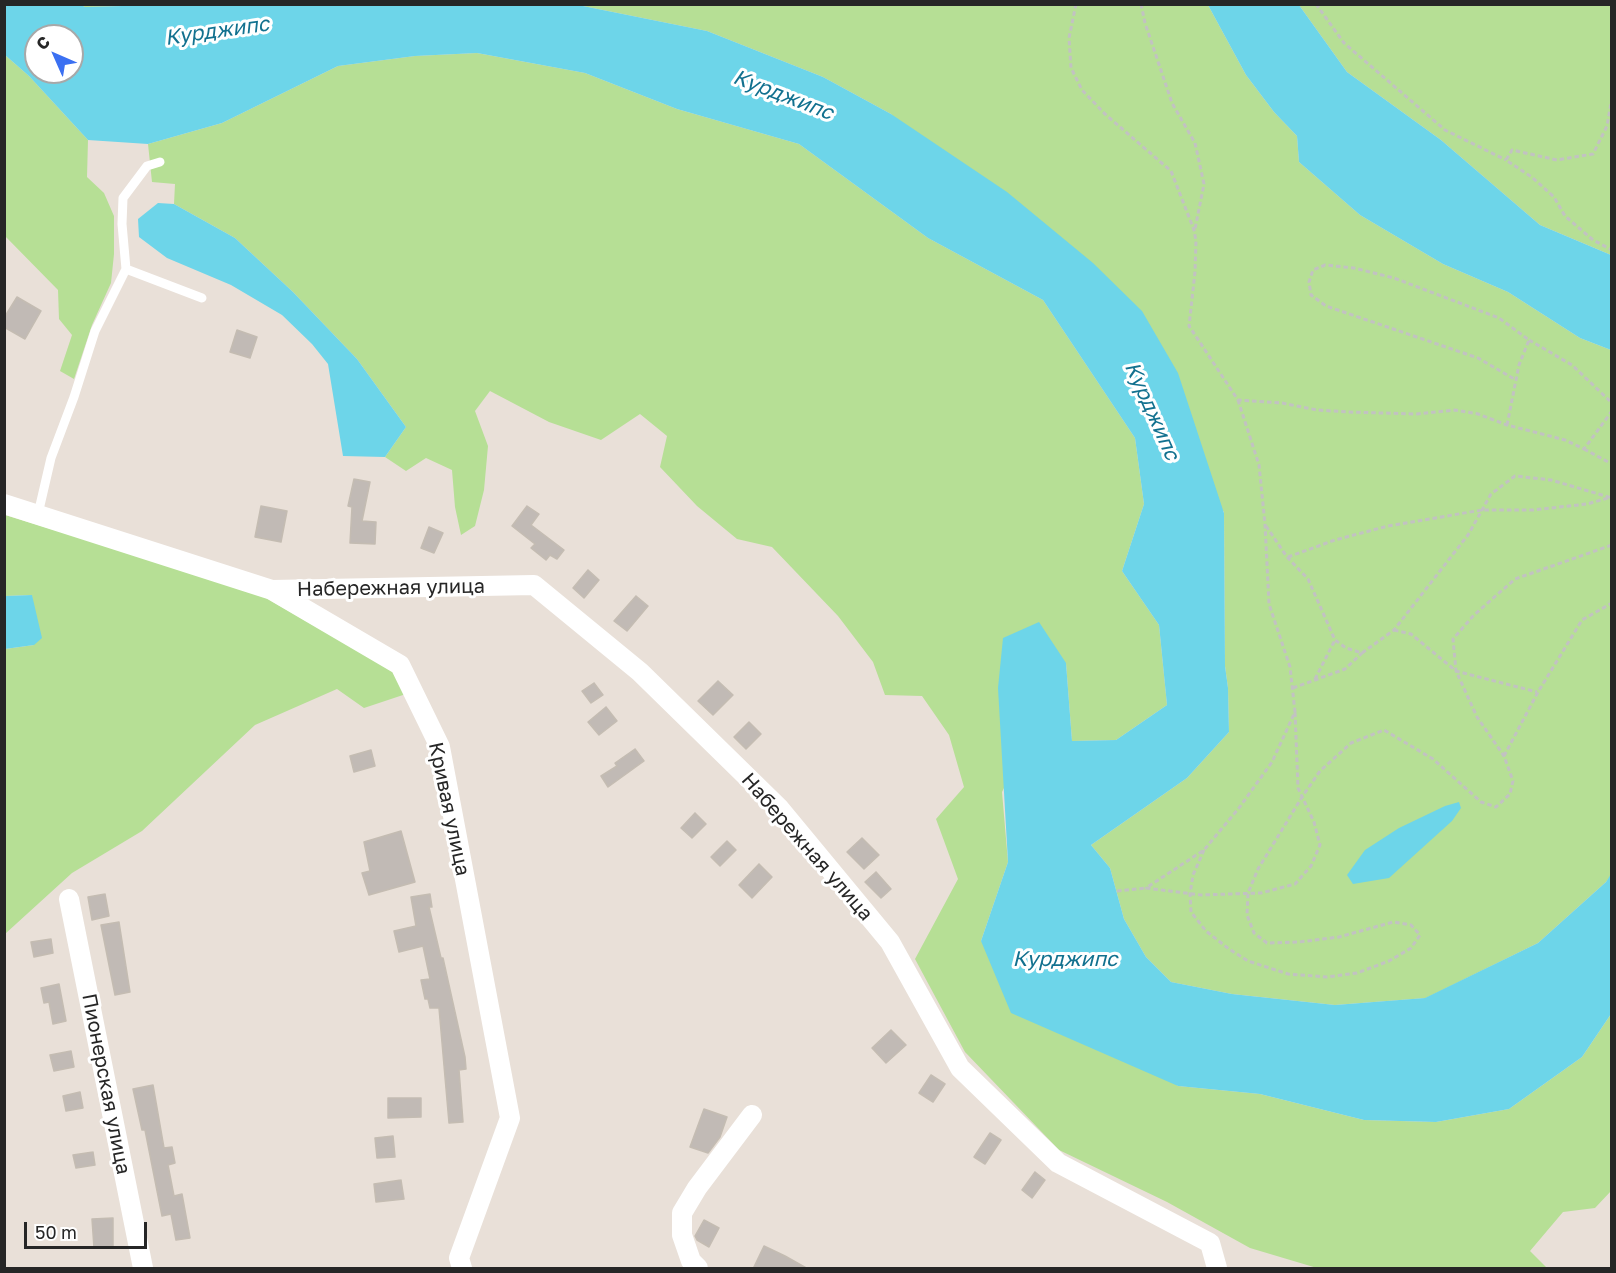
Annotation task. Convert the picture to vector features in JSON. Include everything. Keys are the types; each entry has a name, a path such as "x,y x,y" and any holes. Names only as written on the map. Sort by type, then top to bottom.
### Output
{"street":[{"name":"Кривая улица","path":"4,504 38,513 272,590 400,665 440,747 510,1118 459,1258 462,1269"},
{"name":"Набережная улица","path":"272,590 534,585 640,672 780,809 890,942 960,1068 1058,1162 1210,1243 1217,1269"},
{"name":"Пионерская улица","path":"69,899 143,1269"},
{"path":"699,1269 691,1261 682,1235 682,1213 697,1188 752,1115"}],"lane":[{"path":"38,513 51,458 95,331 126,268 122,225 123,198 147,166 160,162"},
{"path":"126,268 202,298"}],"path":[{"path":"1076,4 1069,38 1071,68 1082,90 1105,114 1171,171 1194,230 1195,273 1189,326 1238,400 1259,465 1269,604 1290,667 1298,788 1314,822 1320,845 1311,866 1295,884 1261,893 1190,894 1146,888 1117,891"},
{"path":"1141,4 1145,23 1172,103 1195,143 1204,184 1194,230"},
{"path":"1316,4 1344,43 1445,130 1506,160 1533,178 1554,197 1565,216 1586,234 1611,250"},
{"path":"1506,160 1512,150 1557,160 1593,154 1607,126 1611,97"},
{"path":"1516,380 1478,358 1326,306 1311,295 1309,282 1313,270 1325,265 1354,268 1394,278 1499,318 1529,340 1572,365 1611,403"},
{"path":"1507,425 1519,365 1529,340"},
{"path":"1238,400 1282,402 1317,410 1348,412 1417,414 1455,410 1478,414 1507,425 1564,440 1584,448 1611,464"},
{"path":"1584,448 1611,411"},
{"path":"1292,688 1345,669 1362,653 1394,630 1461,544 1491,494 1515,476 1551,480 1610,498"},
{"path":"1287,557 1335,540 1388,526 1482,510 1533,510 1587,504 1610,498"},
{"path":"1265,524 1287,557 1308,579 1335,640 1346,648 1362,653"},
{"path":"1294,712 1272,762 1239,808 1204,850 1193,875 1190,894 1191,912 1206,931 1229,950 1248,961 1288,974 1327,977 1357,973 1389,961 1411,948 1420,935 1411,925 1393,922 1339,937 1267,943 1254,933 1247,915 1248,893 1258,869 1320,771 1351,743 1384,730 1433,759 1481,802 1496,807 1510,794 1513,781 1504,756 1477,717 1456,671 1453,639 1474,615 1515,579 1611,545"},
{"path":"1504,756 1538,692 1582,620 1611,603"},
{"path":"1394,630 1411,634 1456,671 1538,692"},
{"path":"1314,680 1335,640"},
{"path":"1146,888 1204,850"}],"green space":[{"path":"79,5 196,5 85,7"},
{"path":"578,5 1208,5 1246,75 1274,112 1297,136 1299,162 1360,215 1443,264 1508,292 1580,338 1611,350 1612,874 1606,882 1538,943 1426,998 1335,1005 1232,994 1171,982 1146,957 1124,919 1110,868 1091,845 1187,778 1229,732 1225,666 1224,512 891,114 823,77 707,31"},
{"path":"1299,5 1611,5 1611,255 1540,225 1441,140 1347,72"},
{"path":"477,53 585,73 677,109 799,144 928,238 1043,300 1135,438 1144,504 1122,571 1159,625 1167,705 1116,740 1072,741 1066,663 1002,792 1008,862 981,941 1178,1086 1260,1094 1364,1120 1436,1122 1509,1109 1582,1057 1611,1014 1611,1191 1595,1208 1563,1212 1530,1251 1547,1268 1317,1268 1250,1248 1167,1202 1059,1150 965,1052 915,959 958,879 936,819 964,787 949,735 922,696 885,695 873,662 838,616 772,547 737,539 697,506 660,467 667,436 640,414 601,440 549,422 490,391 475,411 488,446 484,490 475,526 461,535 455,507 452,470 426,458 406,471 385,457 406,427 357,359 293,292 235,238 174,204 175,184 152,182 148,144 222,123 338,66 415,56"},
{"path":"5,55 24,72 24,84 36,84 88,140 87,177 104,193 114,216 111,283 92,325 74,379 60,371 72,335 59,319 58,290 5,236"},
{"path":"5,515 225,582 266,598 393,671 406,694 364,708 337,689 255,725 142,831 72,873 5,934 5,649 34,645 32,595 5,596"}],"water":[{"name":"Курджипс","path":"79,4 85,7 196,4 578,5 707,31 823,77 891,114 1007,192 1093,263 1142,311 1178,373 1224,513 1225,666 1229,732 1187,778 1091,845 1110,868 1124,919 1146,957 1171,982 1232,994 1335,1005 1425,998 1538,943 1606,882 1611,874 1611,1014 1582,1057 1509,1109 1436,1122 1364,1120 1260,1094 1178,1086 1011,1013 981,941 1008,862 998,688 1003,638 1039,622 1066,663 1072,741 1116,740 1167,705 1159,625 1122,571 1144,504 1135,438 1043,300 928,238 799,144 677,109 585,73 477,53 415,56 338,66 222,123 148,144 88,140 36,84 84,84 84,24 24,24 24,72 5,55 5,5"},
{"path":"1208,5 1299,5 1347,72 1441,140 1540,225 1611,255 1611,350 1580,338 1508,292 1443,264 1360,215 1299,162 1297,136 1274,112 1246,75"},
{"path":"158,203 174,204 235,238 293,292 357,359 406,427 385,457 343,456 328,364 312,344 282,315 231,285 167,258 139,237 138,219"},
{"path":"32,595 42,638 34,645 5,649 5,596"},
{"path":"1459,802 1461,808 1452,821 1389,878 1353,884 1347,875 1365,850 1399,828 1445,806"}],"building":[{"path":"17,297 41,311 25,339 4,327 4,318"},
{"path":"237,330 257,337 250,358 230,352"},
{"path":"354,479 370,482 362,521 376,522 375,544 350,543 352,507 348,506"},
{"path":"261,506 287,511 281,542 255,537"},
{"path":"527,506 539,514 531,525 564,550 557,559 550,555 546,560 531,548 535,544 512,526"},
{"path":"429,527 443,533 434,553 421,548"},
{"path":"588,570 599,580 584,598 573,588"},
{"path":"636,596 648,606 627,631 614,621"},
{"path":"718,681 733,695 713,715 698,701"},
{"path":"594,683 603,695 591,703 582,691"},
{"path":"606,707 617,721 599,735 588,722"},
{"path":"749,722 761,734 746,749 734,737"},
{"path":"635,749 644,761 608,787 601,776 617,766 615,763"},
{"path":"371,750 375,766 354,772 350,756"},
{"path":"695,813 706,824 692,838 681,828"},
{"path":"401,831 415,882 369,895 362,873 370,871 364,842"},
{"path":"862,838 879,855 864,869 847,852"},
{"path":"727,841 736,850 720,866 711,857"},
{"path":"759,864 772,877 752,898 739,885"},
{"path":"876,872 891,889 881,898 865,882"},
{"path":"105,894 109,916 92,920 88,897"},
{"path":"430,894 432,907 429,907 465,1057 466,1069 459,1070 463,1122 449,1123 439,1008 430,1008 428,999 425,999 421,980 430,979 423,946 399,952 394,931 416,926 411,897"},
{"path":"119,922 130,992 115,995 101,925"},
{"path":"51,939 53,953 34,957 31,942"},
{"path":"59,984 66,1021 53,1024 49,1002 44,1003 41,988"},
{"path":"891,1030 906,1045 886,1063 872,1048"},
{"path":"71,1051 74,1067 54,1071 50,1055"},
{"path":"931,1075 945,1084 933,1102 919,1093"},
{"path":"153,1085 164,1148 172,1147 175,1163 168,1165 174,1196 182,1194 190,1238 176,1240 171,1214 162,1216 145,1130 142,1130 133,1089"},
{"path":"80,1092 83,1108 66,1111 63,1096"},
{"path":"388,1098 421,1098 421,1117 388,1118"},
{"path":"704,1109 727,1117 720,1137 708,1153 690,1147"},
{"path":"990,1133 1001,1140 985,1164 974,1157"},
{"path":"393,1136 395,1157 377,1158 375,1138"},
{"path":"93,1152 95,1165 76,1168 73,1155"},
{"path":"1035,1172 1045,1180 1032,1198 1022,1190"},
{"path":"401,1180 404,1199 376,1202 374,1184"},
{"path":"113,1218 113,1246 94,1248 92,1219"},
{"path":"704,1220 719,1228 709,1247 697,1240 695,1236"},
{"path":"764,1246 785,1256 808,1269 753,1269"}]}
